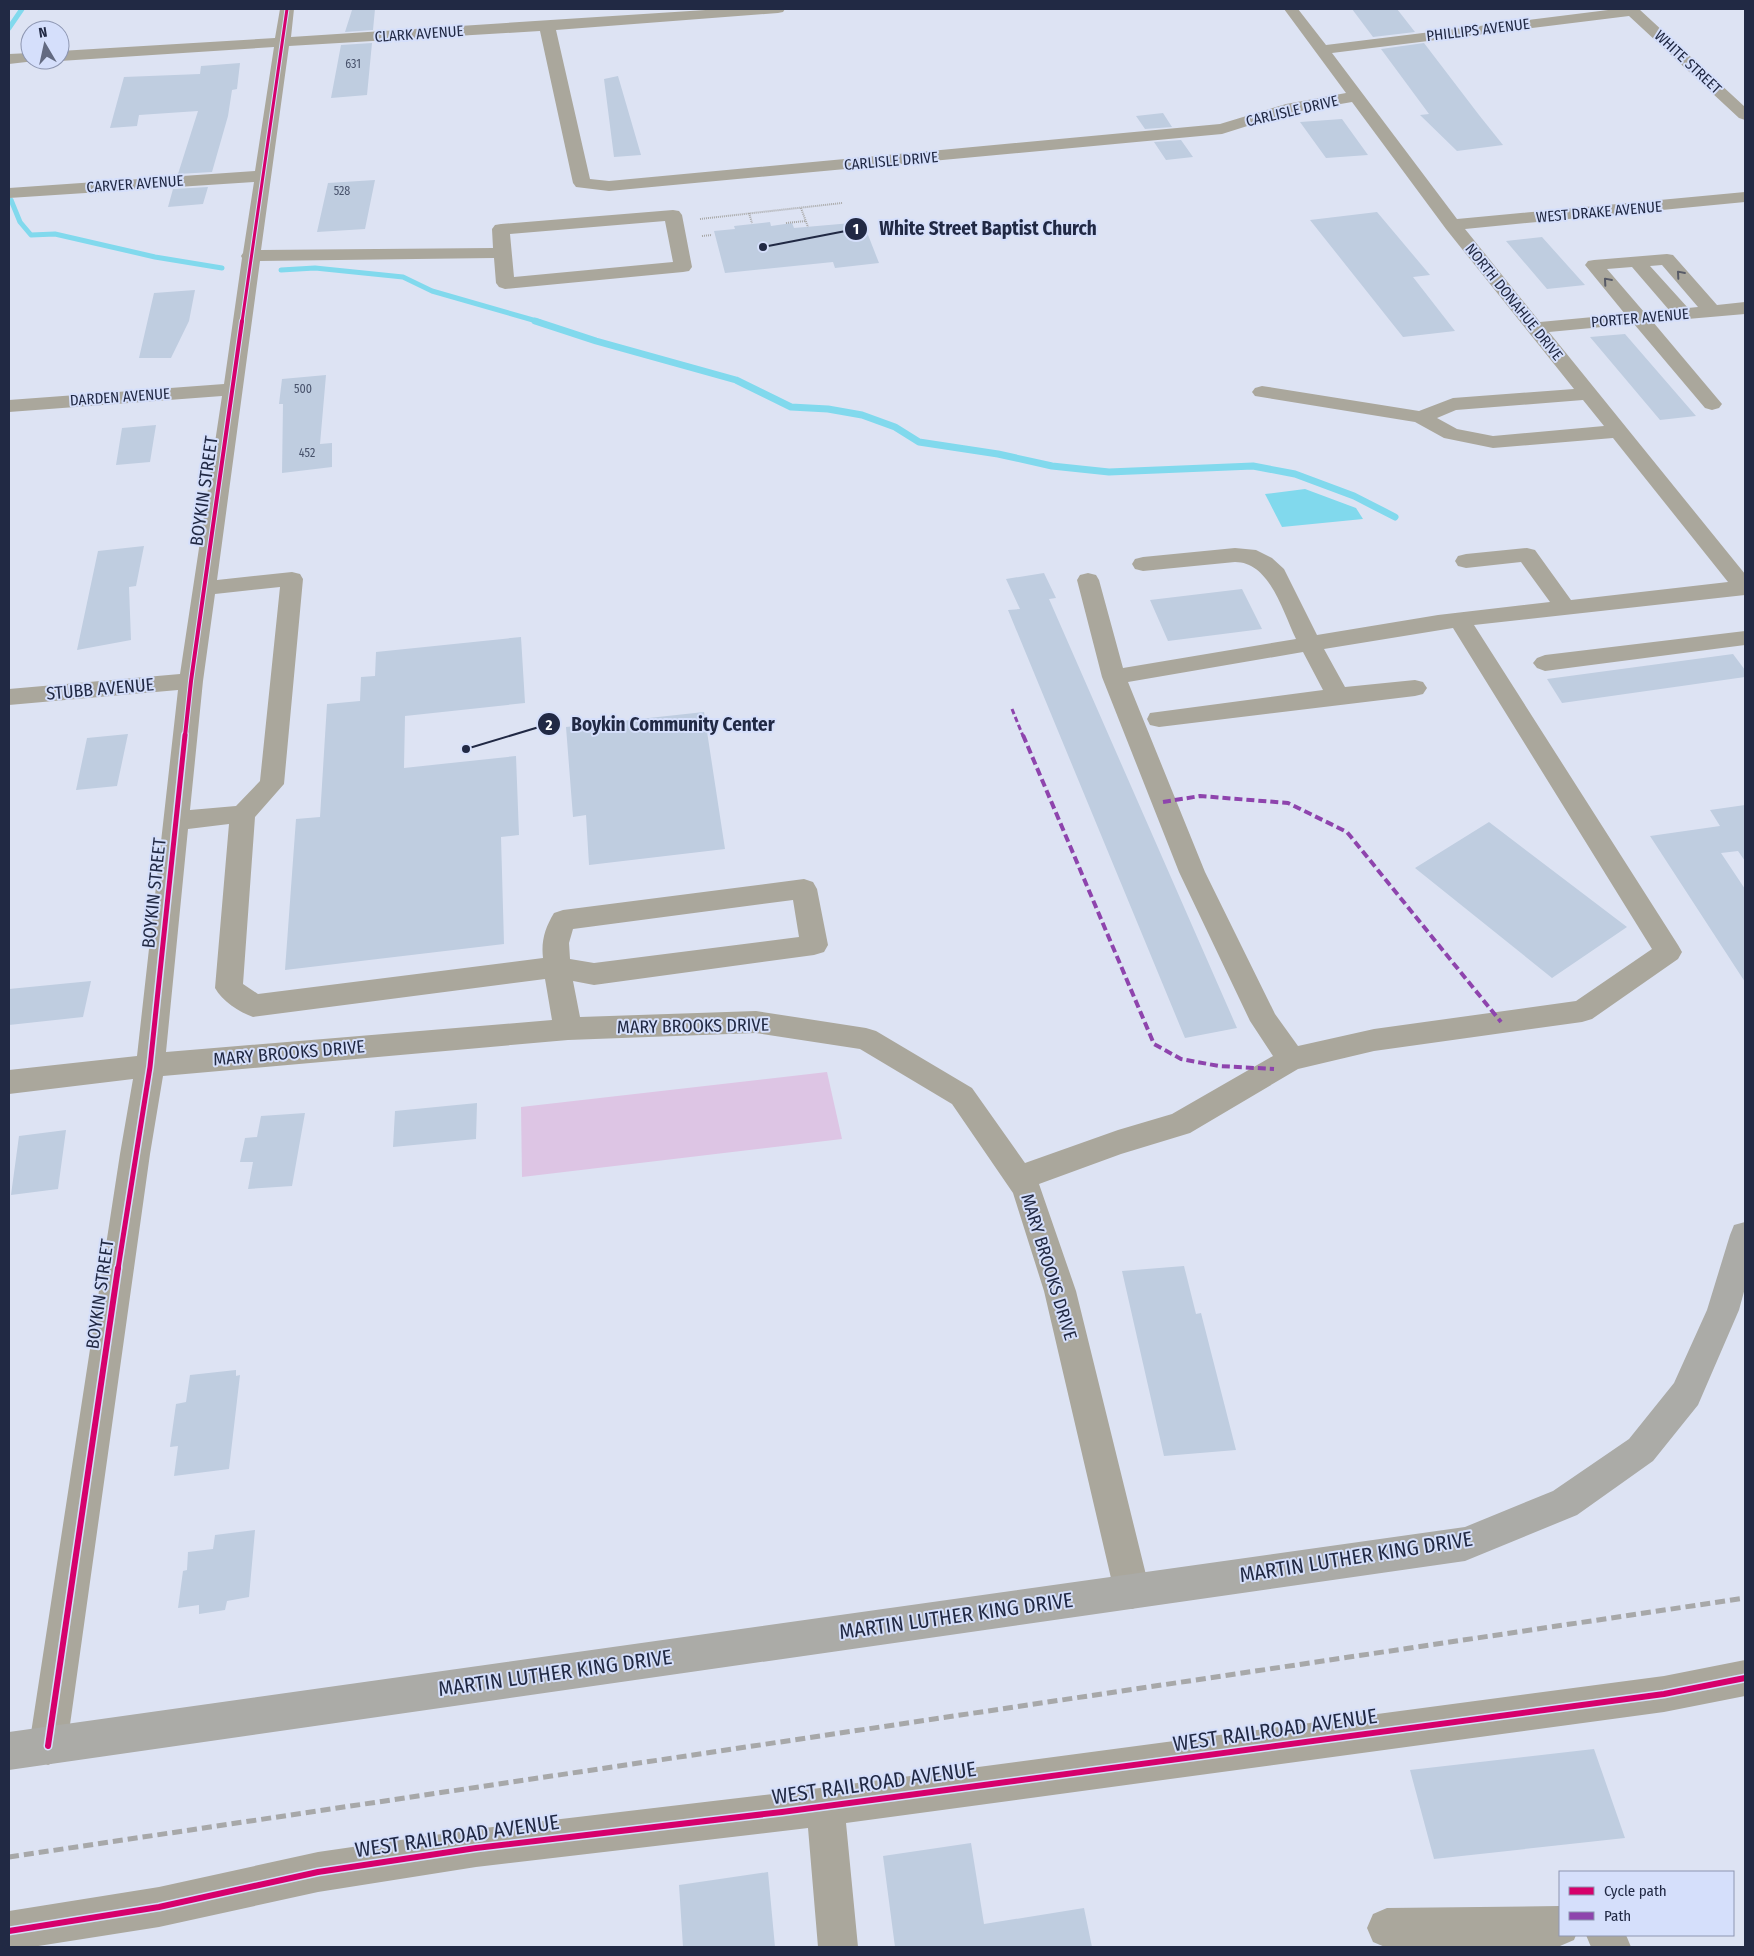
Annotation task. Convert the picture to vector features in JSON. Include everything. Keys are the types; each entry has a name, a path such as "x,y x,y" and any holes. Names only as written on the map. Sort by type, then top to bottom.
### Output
{"main road":[{"name":"MARTIN LUTHER KING DRIVE","path":"9,1751 1465,1544 1565,1503 1641,1450 1686,1394 1723,1310 1742,1253"}],"street":[{"name":"BOYKIN STREET","path":"48,1746 133,1164 150,1066 175,821 204,588 250,256 287,9"},
{"name":"CLARK AVENUE","path":"70,55 548,26 778,9"},
{"name":"NORTH DONAHUE DRIVE","path":"1291,9 1452,225 1745,588"},
{"name":"PHILLIPS AVENUE","path":"1323,50 1632,10"},
{"name":"WHITE STREET","path":"1632,10 1745,115"},
{"name":"CARLISLE DRIVE","path":"548,26 582,183 609,186 1222,129 1286,109 1357,96"},
{"name":"CARVER AVENUE","path":"9,192 262,176"},
{"path":"667,182 683,267 505,283 500,229 672,214"},
{"name":"WEST DRAKE AVENUE","path":"1452,225 1745,197"},
{"path":"250,256 502,253"},
{"path":"1707,306 1667,259 1594,266 1712,404"},
{"path":"1637,262 1678,308"},
{"name":"PORTER AVENUE","path":"1534,328 1634,312 1707,306 1745,308"},
{"name":"DARDEN AVENUE","path":"9,406 232,389"},
{"path":"1262,392 1421,417 1451,434 1493,442 1618,431"},
{"path":"1421,417 1453,404 1588,394"},
{"path":"1143,564 1234,555 1248,555 1264,563 1276,574 1338,696"},
{"path":"1466,561 1527,555 1566,608"},
{"path":"204,588 292,579 272,784 243,814 229,988 253,1006 557,967 594,974 814,945 804,888 563,920 555,943 557,967 568,1029"},
{"path":"1088,580 1114,677 1192,872 1264,1022 1291,1059"},
{"path":"1114,677 1459,619 1745,588"},
{"path":"1019,1178 1118,1142 1180,1124 1291,1059 1374,1040 1582,1011 1668,952 1459,619"},
{"path":"1545,663 1745,638"},
{"name":"STUBB AVENUE","path":"9,697 192,681"},
{"path":"1159,719 1415,688"},
{"path":"175,821 243,814"},
{"name":"MARY BROOKS DRIVE","path":"9,1082 150,1066 568,1029 756,1022 866,1039 962,1096 1026,1188 1060,1290 1132,1591"},
{"name":"WEST RAILROAD AVENUE","path":"9,1931 159,1907 318,1872 467,1849 825,1806 1664,1694 1745,1678"},
{"path":"825,1806 838,1947"},
{"path":"1386,1928 1559,1926"}],"path":[{"path":"696,219 842,203"},
{"path":"801,208 808,227"},
{"path":"749,213 752,223"},
{"path":"786,223 806,221"}],"shaded area":[{"path":"827,1072 842,1139 522,1177 521,1107"}],"water":[{"path":"1305,489 1356,508 1363,519 1282,527 1265,494"}],"building":[{"path":"375,9 373,30 345,32 352,10"},
{"path":"1352,9 1397,9 1415,32 1373,37"},
{"path":"372,43 367,95 331,98 341,45"},
{"path":"1424,43 1503,145 1457,151 1420,115 1429,114 1381,49"},
{"path":"240,63 237,89 232,90 228,116 212,172 178,174 198,111 139,115 137,126 110,128 124,77 200,74 201,66"},
{"path":"618,76 641,155 614,157 604,79"},
{"path":"1163,113 1172,127 1145,129 1136,116"},
{"path":"1342,119 1368,155 1326,158 1300,122"},
{"path":"1181,140 1193,157 1166,160 1154,142"},
{"path":"375,180 365,229 317,232 328,183"},
{"path":"208,187 203,204 168,207 173,189"},
{"path":"1377,212 1430,275 1413,277 1455,331 1403,337 1310,220"},
{"path":"770,222 771,226 792,223 794,228 863,222 879,263 835,268 833,262 725,273 714,231 735,229 734,226"},
{"path":"1542,237 1585,285 1547,289 1506,241"},
{"path":"195,290 189,321 171,358 139,358 154,293"},
{"path":"1625,334 1696,416 1660,420 1590,337"},
{"path":"326,375 320,444 332,443 332,467 282,473 283,404 279,404 282,379"},
{"path":"156,425 150,462 116,465 122,428"},
{"path":"144,546 136,586 129,587 131,640 77,650 98,551"},
{"path":"1044,573 1056,598 1049,599 1237,1028 1185,1038 1008,610 1020,609 1006,579"},
{"path":"1242,589 1262,629 1168,641 1150,600"},
{"path":"521,637 525,703 405,716 404,768 516,756 519,835 501,837 504,944 285,970 296,819 320,817 327,704 360,701 361,677 375,676 376,652"},
{"path":"1733,654 1745,670 1745,677 1562,703 1547,679"},
{"path":"704,712 725,849 589,865 586,815 573,817 566,727"},
{"path":"128,734 117,786 76,790 87,738"},
{"path":"1745,805 1745,861 1738,851 1721,853 1745,889 1745,982 1650,836 1720,826 1710,810"},
{"path":"1489,822 1627,927 1552,978 1415,868"},
{"path":"91,981 83,1017 9,1025 9,989"},
{"path":"477,1103 476,1139 393,1147 395,1111"},
{"path":"305,1113 292,1186 248,1189 253,1162 240,1162 245,1138 257,1137 261,1116"},
{"path":"66,1130 58,1189 11,1195 19,1136"},
{"path":"1184,1266 1196,1314 1201,1313 1236,1450 1164,1456 1122,1271"},
{"path":"236,1370 236,1376 240,1375 229,1469 174,1476 178,1446 170,1447 176,1404 186,1402 190,1375"},
{"path":"255,1530 249,1597 227,1601 225,1610 199,1614 199,1605 178,1608 183,1571 187,1570 188,1552 213,1549 215,1535"},
{"path":"1594,1749 1625,1838 1434,1859 1410,1770"},
{"path":"971,1843 984,1924 1084,1908 1092,1947 895,1947 883,1856"},
{"path":"768,1872 775,1947 683,1947 679,1885"}],"waterway":[{"path":"9,28 22,9"},
{"path":"11,200 20,222 31,235 55,234 155,257 222,268"},
{"path":"281,270 315,268 403,277 432,291 540,322"},
{"path":"535,321 596,341 736,380 791,407 828,409 862,415 895,427 919,442 998,454 1052,466 1109,472 1253,466 1295,474 1354,496 1395,517"}],"railway":[{"path":"9,1857 1745,1598"}],"marked path":[{"path":"1012,709 1154,1044 1181,1059 1219,1066 1274,1069"},
{"path":"1163,802 1200,796 1288,803 1347,832 1501,1022"}],"cycle path":[{"path":"48,1746 135,1154 150,1067 191,681 287,9"},
{"path":"9,1931 159,1907 318,1872 476,1848 782,1812 1664,1694 1745,1678"}],"place":[{"name":"White Street Baptist Church","path":"763,247"},
{"name":"Boykin Community Center","path":"466,749"}]}
